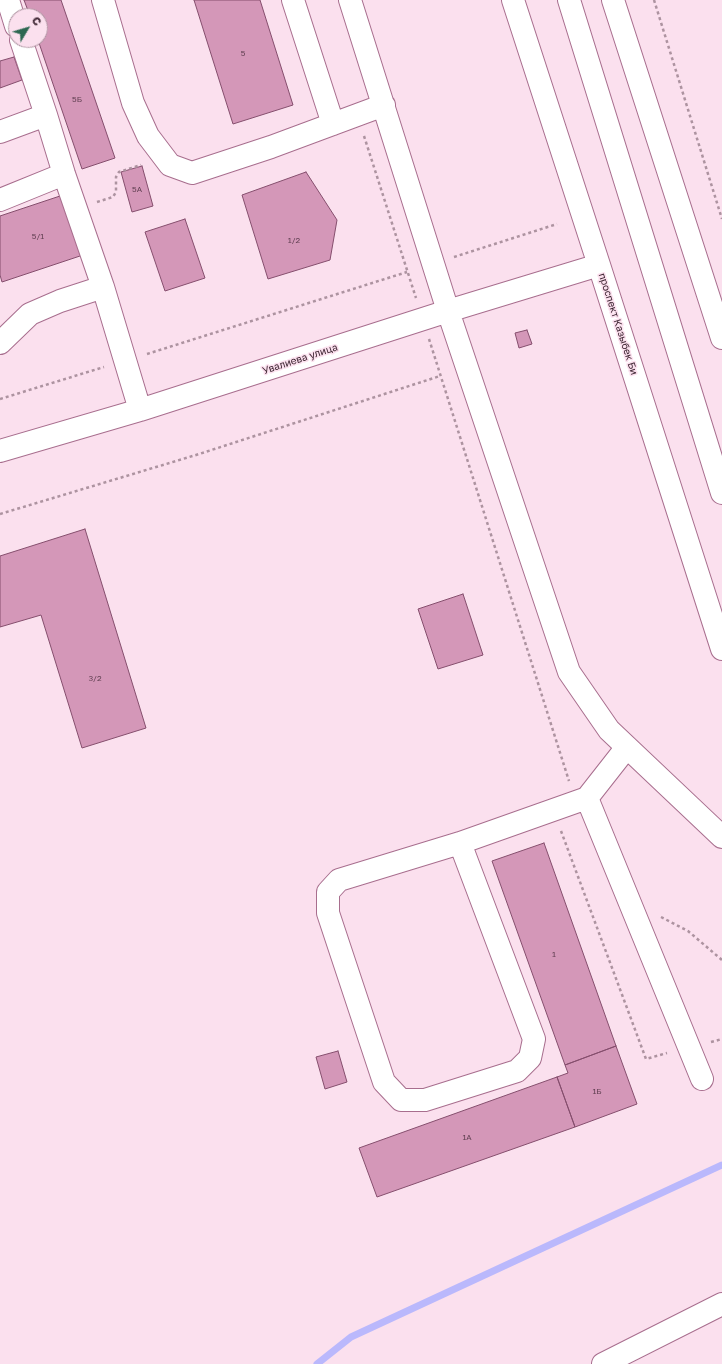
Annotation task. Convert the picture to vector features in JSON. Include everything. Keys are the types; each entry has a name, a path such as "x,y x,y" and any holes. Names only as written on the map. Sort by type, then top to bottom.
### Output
{"street":[{"path":"103,0 133,103 148,136 170,164 192,173 271,147 384,105"},
{"path":"293,0 333,124"},
{"path":"350,0 448,310 569,672 608,730 722,837"},
{"name":"проспект Казыбек Би","path":"512,0 599,265 722,650"},
{"path":"569,0 722,493"},
{"path":"613,0 722,338"},
{"path":"24,48 64,174 103,287 140,410"},
{"path":"0,132 46,115"},
{"path":"0,200 64,174"},
{"name":"Увалиева улица","path":"0,451 140,410 448,310 599,265"},
{"path":"0,343 30,314 60,301 103,287"},
{"path":"460,843 534,1040 530,1058 517,1071 425,1100 401,1100 384,1082 328,913 328,892 339,880 460,843 581,800 627,747"},
{"path":"581,800 629,900 702,1079"},
{"path":"603,1364 722,1304"}],"path":[{"path":"654,0 722,219"},
{"path":"357,114 407,272 424,319 440,376 581,800"},
{"path":"75,207 113,196 116,192 116,177 119,172 165,158"},
{"path":"0,399 434,264 556,224"},
{"path":"0,514 196,455 440,376"},
{"path":"553,810 646,1059 722,1039"},
{"path":"629,900 688,931 722,960"}],"building":[{"path":"24,0 61,0 115,158 82,169 41,48 48,48 48,8 27,8"},
{"path":"194,0 260,0 293,105 233,124"},
{"path":"14,57 22,80 0,88 0,61"},
{"path":"142,166 153,206 132,212 121,172"},
{"path":"306,172 337,220 330,260 268,279 242,195"},
{"path":"63,195 83,255 2,282 0,275 0,216"},
{"path":"185,219 205,278 165,291 145,232"},
{"path":"527,330 532,344 519,348 515,333"},
{"path":"85,529 146,728 82,748 41,615 0,627 0,556"},
{"path":"463,594 483,655 438,669 418,609"},
{"path":"544,843 616,1046 565,1065 492,861"},
{"path":"616,1046 637,1104 575,1127 557,1077 568,1073 565,1065"},
{"path":"338,1051 347,1082 325,1089 316,1057"},
{"path":"557,1077 575,1127 377,1197 359,1148"}],"waterway":[{"path":"317,1364 351,1337 722,1165"}]}
